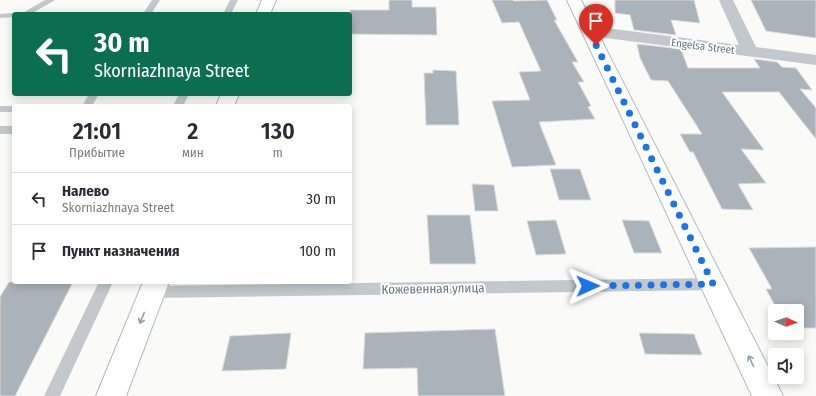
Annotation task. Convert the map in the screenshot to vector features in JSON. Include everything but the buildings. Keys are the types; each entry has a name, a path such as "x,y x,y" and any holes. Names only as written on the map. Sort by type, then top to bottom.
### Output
{"main road":[{"path":"264,12 269,0"},
{"path":"574,0 768,396"},
{"path":"111,396 154,287"}],"street":[{"path":"726,0 750,52"},
{"name":"Engelsa Street","path":"590,31 816,60"}],"lane":[{"path":"29,12 51,0"},
{"path":"148,12 156,0"},
{"path":"228,12 234,0"},
{"path":"0,16 12,15"},
{"path":"0,109 12,110"},
{"path":"0,130 12,130"},
{"path":"52,396 105,284"},
{"name":"Кожевенная улица","path":"154,287 713,284"}],"route":[{"path":"588,286 713,284 596,45"}]}
